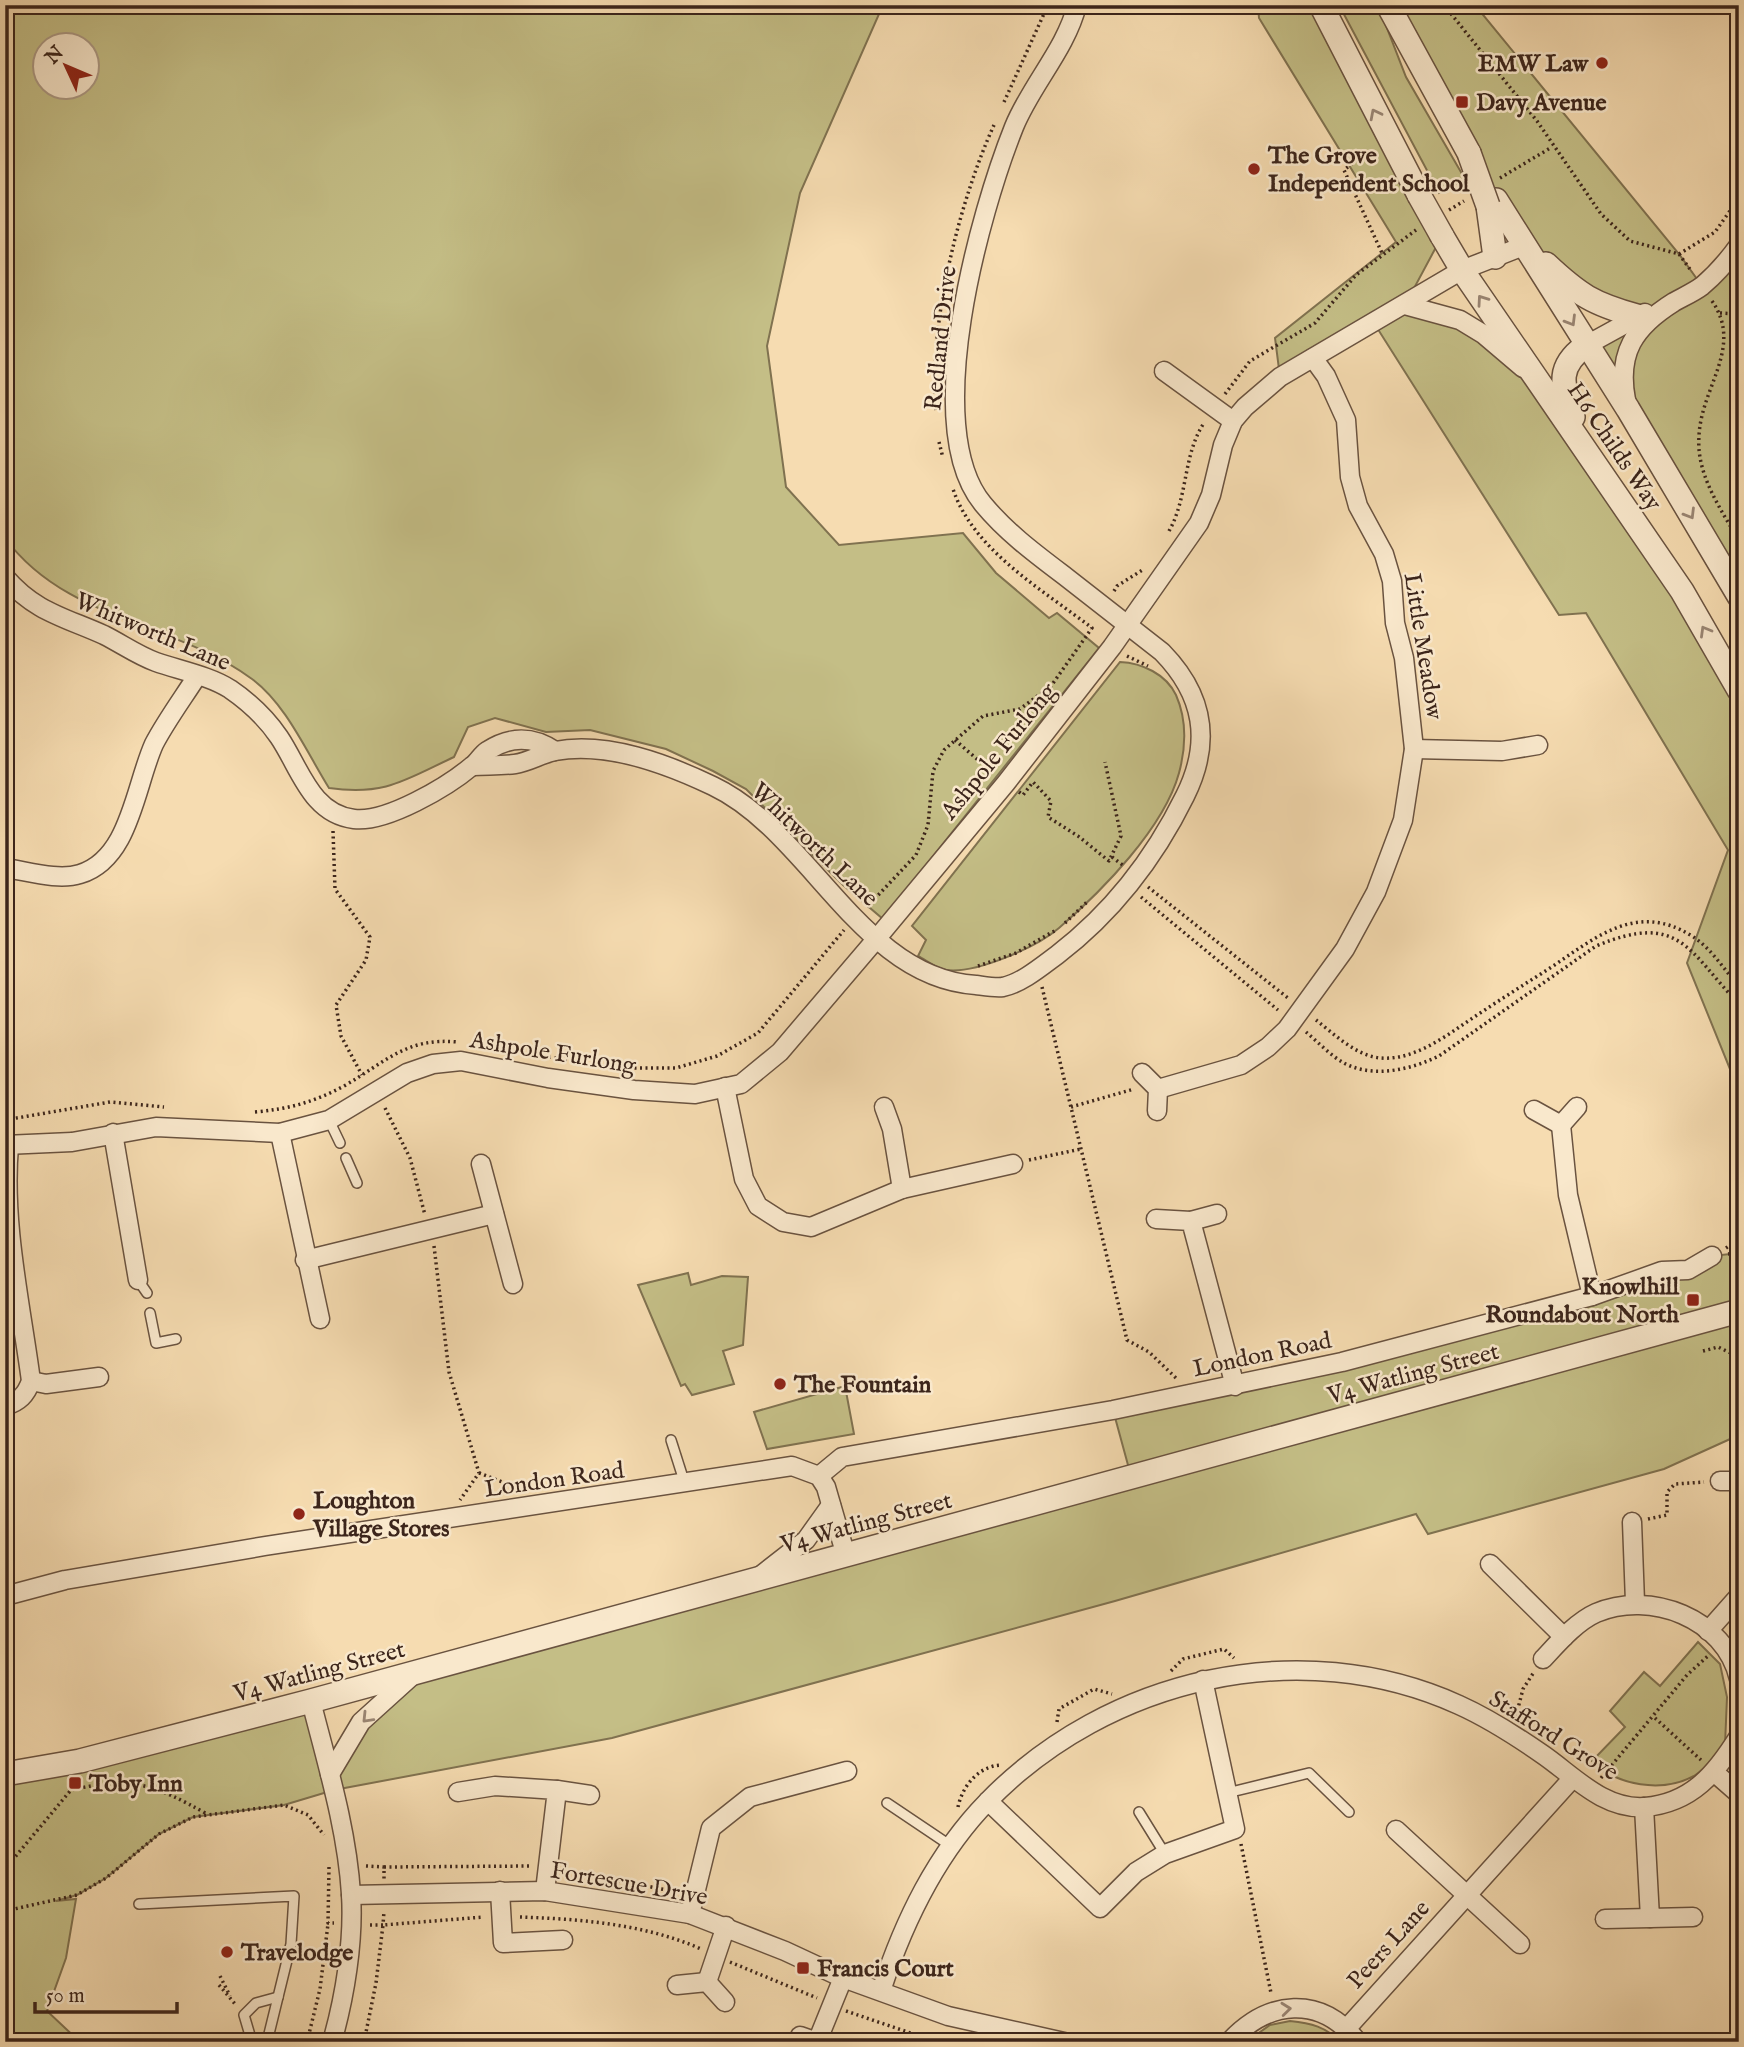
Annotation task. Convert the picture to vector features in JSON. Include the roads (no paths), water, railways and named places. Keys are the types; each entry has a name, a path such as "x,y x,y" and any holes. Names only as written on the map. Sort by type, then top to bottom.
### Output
{"street":[{"name":"Redland Drive","path":"1077,5 1072,24 1016,123 987,198 966,288 953,413 960,459 982,502 1020,541 1127,625"},
{"name":"H6 Childs Way","path":"1321,5 1419,195 1441,225 1462,270 1682,591 1739,690"},
{"name":"H6 Childs Way","path":"1388,5 1489,195 1526,245 1586,346 1628,409 1739,596"},
{"path":"1489,195 1495,257"},
{"path":"1526,245 1577,294 1606,307 1637,316"},
{"name":"Ashpole Furlong","path":"7,1146 72,1142 156,1127 279,1133 329,1120 407,1073 433,1064 461,1062 634,1090 695,1094 741,1084 780,1052 878,937 1006,783 1111,647 1199,523 1211,495 1223,445 1233,421 1262,391 1313,358 1462,270 1526,245"},
{"path":"1628,409 1622,381 1624,355 1640,330 1671,304 1702,286 1739,245"},
{"path":"1582,444 1564,390 1564,373 1571,356 1637,316 1671,304"},
{"path":"1405,305 1460,320 1483,334 1541,383"},
{"name":"Little Meadow","path":"1157,1111 1151,1082 1241,1065 1268,1048 1298,1016 1345,949 1376,892 1403,820 1414,749 1404,658 1395,623 1392,581 1384,554 1357,506 1350,477 1346,420 1326,376 1313,358"},
{"path":"1164,371 1233,421"},
{"name":"Whitworth Lane","path":"5,577 22,597 43,611 105,636 143,658 228,687 255,708 279,737 318,802 333,815 375,819 395,813 473,766 485,752 511,739 539,740 555,751"},
{"path":"878,937 912,968 952,984 1003,987 1038,970 1079,938 1131,878 1169,830 1194,778 1201,735 1193,692 1180,670 1127,625"},
{"path":"5,868 71,875 98,866 117,846 155,744 197,676"},
{"name":"Little Meadow","path":"1414,749 1502,751 1538,745"},
{"name":"Whitworth Lane","path":"473,766 516,764 555,751 588,750 633,756 715,787 739,801 779,836 840,902 860,914 878,937"},
{"path":"725,1087 744,1179 758,1206 783,1222 811,1227 902,1189 1013,1164"},
{"path":"884,1107 892,1129 902,1189"},
{"path":"1577,1107 1561,1125 1568,1195 1592,1296"},
{"path":"1534,1110 1561,1125"},
{"path":"113,1133 142,1287"},
{"path":"279,1133 320,1319"},
{"path":"5,1406 20,1400 31,1381 9,1238 7,1146"},
{"path":"481,1164 513,1284"},
{"path":"305,1260 494,1214"},
{"path":"1156,1219 1191,1221 1217,1214"},
{"path":"1191,1221 1235,1386"},
{"name":"London Road","path":"5,1596 65,1580 792,1466 819,1476 842,1457 1183,1396 1342,1362 1592,1296 1662,1272 1688,1270 1712,1256"},
{"name":"V4 Watling Street","path":"5,1774 80,1760 311,1701 1739,1311"},
{"path":"31,1381 46,1384 99,1377"},
{"path":"819,1476 846,1556"},
{"path":"1720,1482 1739,1481"},
{"path":"755,1580 806,1540 831,1505"},
{"path":"1632,1522 1635,1602"},
{"path":"1490,1564 1564,1637"},
{"path":"1708,1631 1739,1596"},
{"path":"1543,1659 1564,1637 1595,1614 1635,1602 1679,1611 1708,1631 1721,1644 1736,1667 1739,1679"},
{"name":"Stafford Grove","path":"881,1991 914,1904 945,1842 1039,1757 1091,1721 1145,1698 1203,1681 1266,1670 1326,1671 1389,1682 1458,1704 1545,1756 1571,1780 1616,1802 1644,1807 1682,1797 1716,1773 1739,1736"},
{"path":"330,1773 361,1722 415,1672"},
{"path":"988,1801 1100,1908 1136,1872 1165,1854 1235,1829 1203,1681"},
{"path":"311,1701 330,1773 351,1895 351,1924 339,2016 332,2042"},
{"path":"690,1914 711,1828 750,1797 847,1771"},
{"path":"1716,1773 1739,1794"},
{"name":"Peers Lane","path":"1352,2035 1467,1895 1571,1780"},
{"path":"458,1792 495,1786 590,1795"},
{"path":"545,1891 557,1790"},
{"path":"1644,1807 1650,1918"},
{"name":"Peers Lane","path":"1396,1830 1520,1944"},
{"path":"500,1891 503,1943 563,1940"},
{"name":"Fortescue Drive","path":"351,1895 385,1897 545,1891 690,1914 726,1926 843,1978 948,2016 1011,2037 1064,2042"},
{"path":"1605,1919 1693,1917"},
{"path":"707,1982 726,1926"},
{"path":"800,2036 817,2042 843,1978"},
{"path":"677,1985 707,1982"},
{"path":"707,1982 725,2002"},
{"path":"1229,2042 1246,2024 1270,2011 1297,2008 1324,2013 1352,2035"}],"lane":[{"path":"329,1120 340,1143"},
{"path":"346,1158 357,1183"},
{"path":"150,1313 156,1343 176,1339"},
{"path":"671,1440 685,1484"},
{"path":"1227,1793 1309,1773 1349,1812"},
{"path":"887,1803 945,1842"},
{"path":"1139,1812 1165,1854"},
{"path":"139,1904 294,1896 291,1944 267,2042"},
{"path":"252,2042 244,2015 256,2003 278,1997"}],"place":[{"name":"EMW Law","path":"1602,63"},
{"name":"Davy Avenue","path":"1462,102"},
{"name":"The Grove Independent School","path":"1254,169"},
{"name":"Knowlhill Roundabout North","path":"1693,1300"},
{"name":"The Fountain","path":"780,1384"},
{"name":"Loughton Village Stores","path":"299,1514"},
{"name":"Toby Inn","path":"75,1783"},
{"name":"Travelodge","path":"227,1952"},
{"name":"Francis Court","path":"803,1968"}]}
